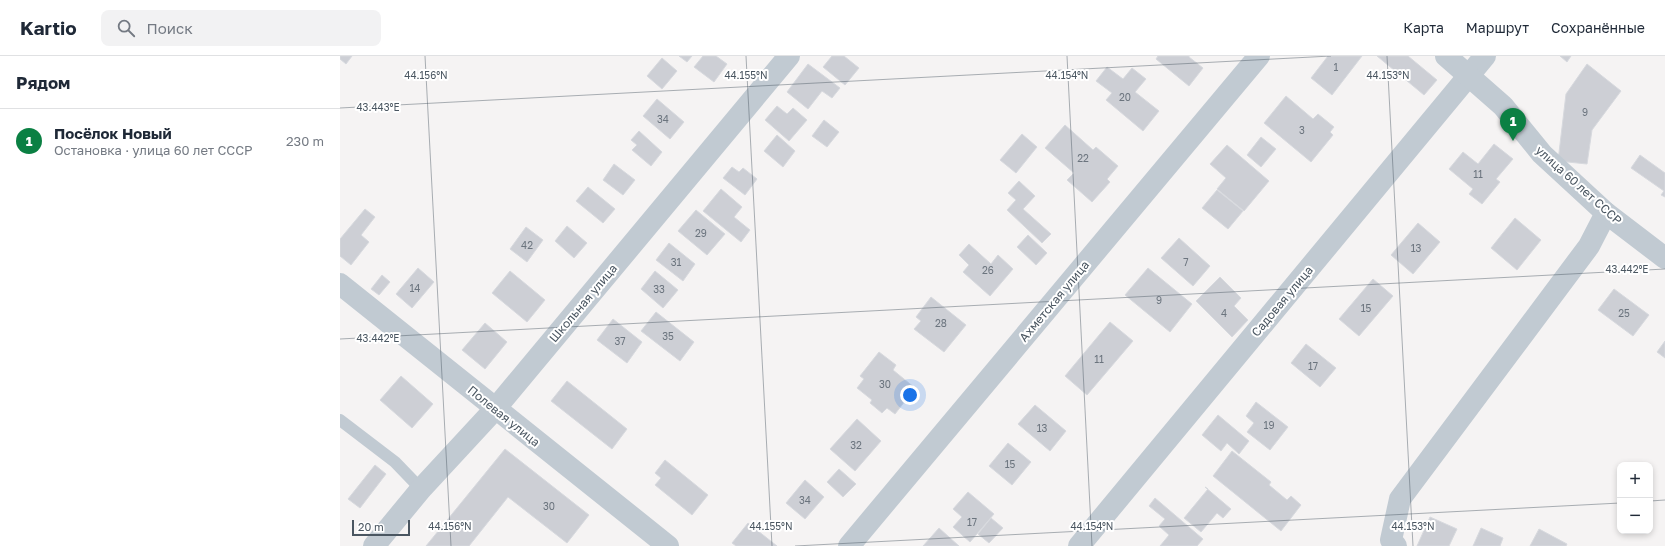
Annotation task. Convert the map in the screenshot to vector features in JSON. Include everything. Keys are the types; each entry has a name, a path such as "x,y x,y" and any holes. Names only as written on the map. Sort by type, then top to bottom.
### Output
{"street":[{"name":"Школьная улица","path":"374,546 421,489 495,409 789,56"},
{"name":"Ахметская улица","path":"849,546 1258,56"},
{"name":"улица 60 лет СССР","path":"1446,56 1503,106 1542,154 1606,213 1665,258"},
{"name":"Садовая улица","path":"1079,546 1484,56"},
{"path":"1393,543 1400,499 1589,246 1606,213"},
{"name":"Полевая улица","path":"340,284 668,546"}],"lane":[{"path":"341,422 395,462 421,489"}],"building":[{"path":"340,56 352,56 346,64 340,59"},
{"path":"679,56 692,56 687,62"},
{"path":"703,56 716,56 727,64 714,82 694,67"},
{"path":"832,56 844,56 859,68 845,85 823,67"},
{"path":"1158,56 1189,56 1203,68 1189,86 1156,59"},
{"path":"1328,56 1362,56 1332,95 1311,78"},
{"path":"1377,56 1408,56 1437,80 1424,95"},
{"path":"1560,56 1571,56 1567,62"},
{"path":"662,58 677,71 662,89 647,76"},
{"path":"808,64 840,88 832,98 822,91 808,109 787,92"},
{"path":"1587,64 1621,91 1592,130 1587,164 1558,161 1566,94"},
{"path":"1107,67 1123,79 1132,68 1146,79 1135,92 1159,111 1143,131 1106,100 1112,93 1096,81"},
{"path":"1286,96 1313,119 1318,114 1334,127 1330,132 1333,135 1311,162 1264,123"},
{"path":"657,99 684,122 670,139 643,116"},
{"path":"777,106 787,114 793,108 807,120 789,141 765,120"},
{"path":"824,120 839,132 827,147 812,136"},
{"path":"1065,125 1093,150 1096,147 1118,166 1107,179 1110,182 1092,202 1067,180 1074,173 1045,148"},
{"path":"639,131 662,152 651,166 632,150 637,145 631,140"},
{"path":"1022,134 1037,147 1016,173 1000,160"},
{"path":"777,135 795,151 783,167 764,151"},
{"path":"1261,137 1276,149 1261,167 1247,155"},
{"path":"1494,144 1513,159 1496,179 1500,182 1482,204 1469,194 1473,189 1449,169 1463,152 1478,164"},
{"path":"1227,145 1269,181 1244,211 1217,189 1226,178 1210,164"},
{"path":"1640,155 1665,173 1665,197 1661,195 1664,191 1631,168"},
{"path":"614,164 635,180 623,195 603,180"},
{"path":"732,167 739,172 743,168 757,179 745,195 723,178"},
{"path":"1019,181 1035,196 1023,209 1051,234 1042,243 1007,210 1016,200 1008,193"},
{"path":"588,187 615,209 603,223 576,201"},
{"path":"721,189 742,207 734,217 750,230 741,242 703,211"},
{"path":"1217,190 1243,211 1228,229 1202,208"},
{"path":"365,209 375,217 361,235 369,242 351,265 340,256 340,239"},
{"path":"696,210 725,234 707,255 678,231"},
{"path":"1515,218 1541,240 1517,270 1491,248"},
{"path":"1418,223 1440,242 1413,274 1391,255"},
{"path":"567,226 587,243 574,258 555,241"},
{"path":"526,227 543,240 527,262 510,249"},
{"path":"1028,235 1047,253 1036,265 1017,247"},
{"path":"1179,238 1210,266 1193,286 1161,258"},
{"path":"669,243 695,264 683,281 656,260"},
{"path":"969,244 991,264 998,255 1013,269 990,296 963,272 969,265 959,255"},
{"path":"418,268 434,282 412,308 396,294"},
{"path":"1148,268 1192,304 1170,332 1125,295"},
{"path":"510,271 545,300 527,322 492,293"},
{"path":"655,271 678,290 663,308 641,289"},
{"path":"382,275 390,282 379,295 371,289"},
{"path":"1220,277 1241,298 1234,306 1248,320 1232,337 1196,301"},
{"path":"1373,279 1393,296 1359,336 1339,319"},
{"path":"1614,289 1649,315 1633,336 1598,310"},
{"path":"931,297 966,325 944,352 914,329 921,321 916,317"},
{"path":"656,312 694,342 680,361 641,331"},
{"path":"613,319 642,342 627,363 597,340"},
{"path":"1110,322 1133,341 1087,395 1065,376"},
{"path":"485,323 507,342 485,369 462,350"},
{"path":"1665,341 1665,358 1657,352"},
{"path":"1306,344 1336,368 1320,387 1291,363"},
{"path":"879,352 896,365 893,370 915,388 895,414 887,408 882,413 870,403 872,400 857,388 864,379 860,376"},
{"path":"401,376 433,404 412,428 380,400"},
{"path":"567,381 627,429 612,449 551,401"},
{"path":"1256,402 1288,427 1270,450 1247,432 1254,423 1246,416"},
{"path":"1035,405 1066,431 1050,451 1018,424"},
{"path":"1218,415 1249,441 1239,454 1227,443 1221,451 1202,435"},
{"path":"857,419 881,441 855,471 830,449"},
{"path":"1008,443 1031,462 1012,485 989,466"},
{"path":"505,449 589,515 567,543 508,497 469,546 426,546"},
{"path":"1232,451 1271,482 1269,485 1287,500 1291,496 1301,505 1281,531 1213,476"},
{"path":"665,460 708,495 692,515 655,485 661,478 655,473"},
{"path":"375,465 386,474 360,508 348,499"},
{"path":"839,469 856,484 843,497 827,482"},
{"path":"805,480 824,497 805,519 786,503"},
{"path":"1208,489 1231,509 1223,518 1217,513 1201,532 1184,518"},
{"path":"968,492 994,514 970,542 953,527 962,517 953,509"},
{"path":"1155,498 1203,539 1197,546 1160,546 1169,535 1159,526 1165,519 1149,506"},
{"path":"1430,517 1457,529 1449,546 1417,546"},
{"path":"991,518 1003,528 989,543 978,534"},
{"path":"748,523 777,546 736,546 732,543"},
{"path":"939,528 959,546 923,546"},
{"path":"1481,528 1503,538 1500,546 1473,546"},
{"path":"1539,529 1567,544 1566,546 1530,546"}],"place":[{"name":"Посёлок Новый","path":"1513,141"}]}
